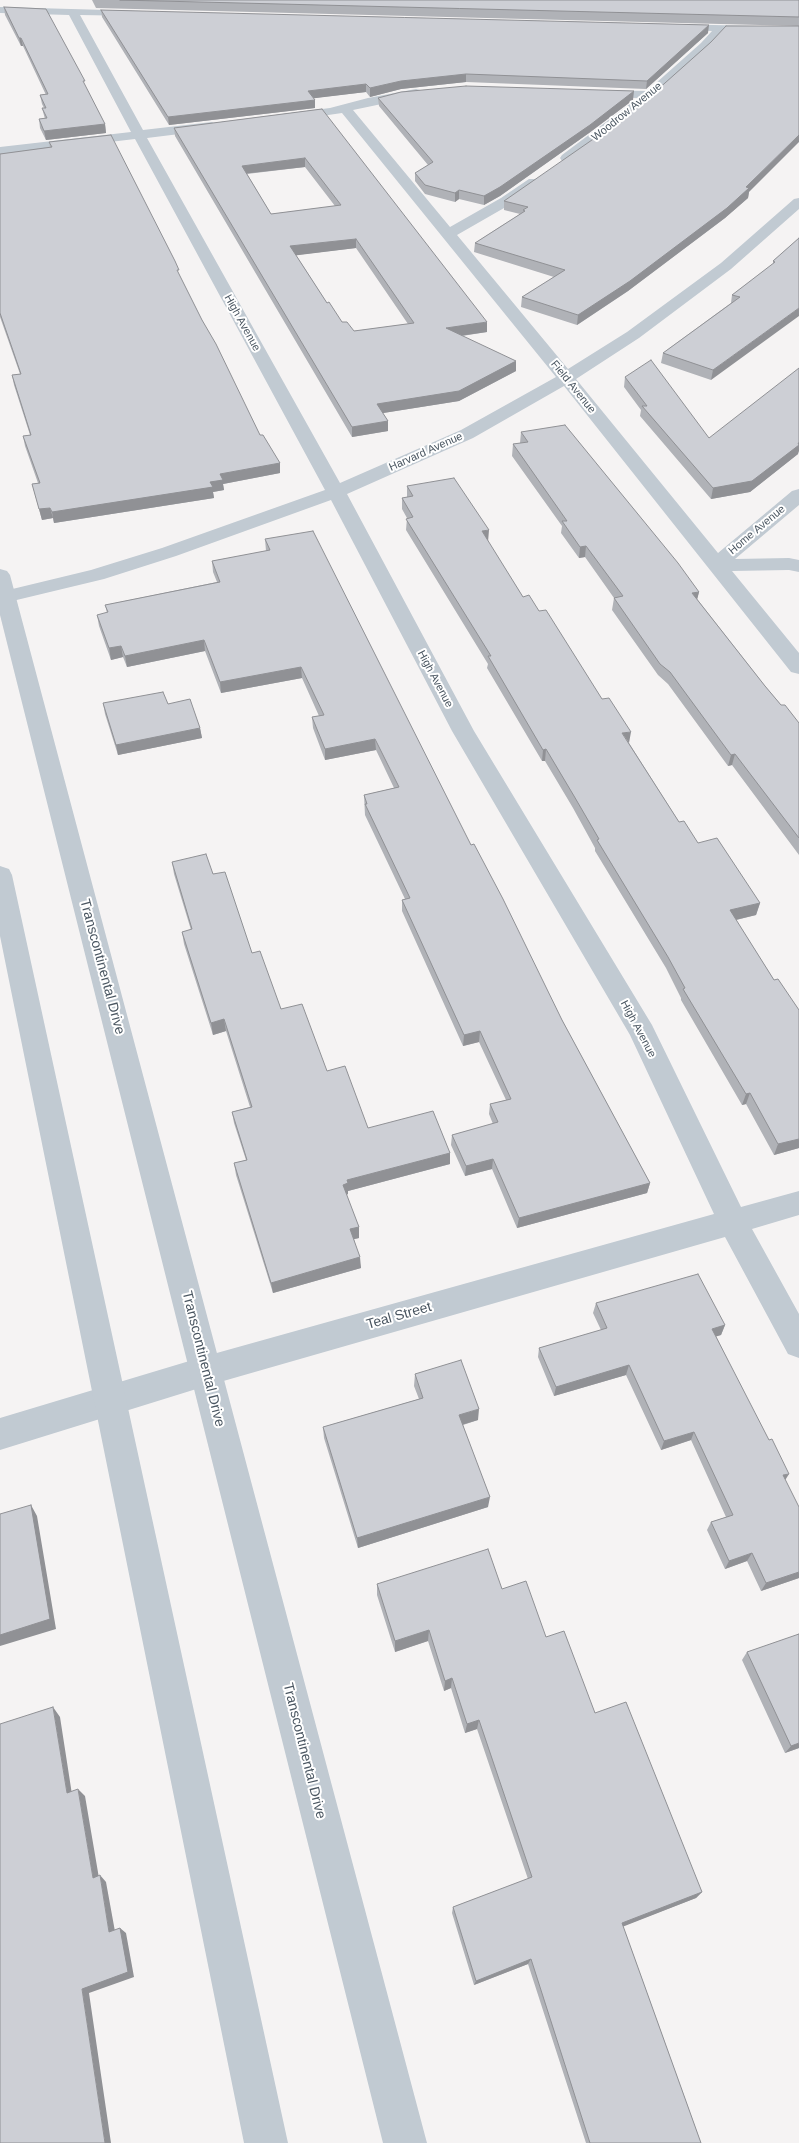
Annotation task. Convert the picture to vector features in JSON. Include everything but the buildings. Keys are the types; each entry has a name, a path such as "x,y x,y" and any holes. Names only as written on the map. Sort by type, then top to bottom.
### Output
{"street":[{"path":"0,10 153,14"},
{"name":"High Avenue","path":"74,12 139,135 336,492 463,731 642,1032 733,1222 799,1344"},
{"path":"661,26 799,30"},
{"name":"Woodrow Avenue","path":"448,234 506,201 551,170 650,95 705,46 721,28"},
{"path":"273,119 345,109 368,102 427,92"},
{"path":"583,93 650,95"},
{"name":"Field Avenue","path":"345,109 566,378 799,667"},
{"path":"0,151 225,124"},
{"name":"Harvard Avenue","path":"2,590 97,575 169,552 336,492 467,434 566,378 633,335 726,266 799,202"},
{"name":"Home Avenue","path":"716,565 799,495"},
{"path":"716,565 789,564 799,566"},
{"name":"Transcontinental Drive","path":"2,590 206,1370 405,2143"},
{"path":"0,875 266,2143"},
{"name":"Teal Street","path":"0,1434 206,1370 799,1203"}]}
